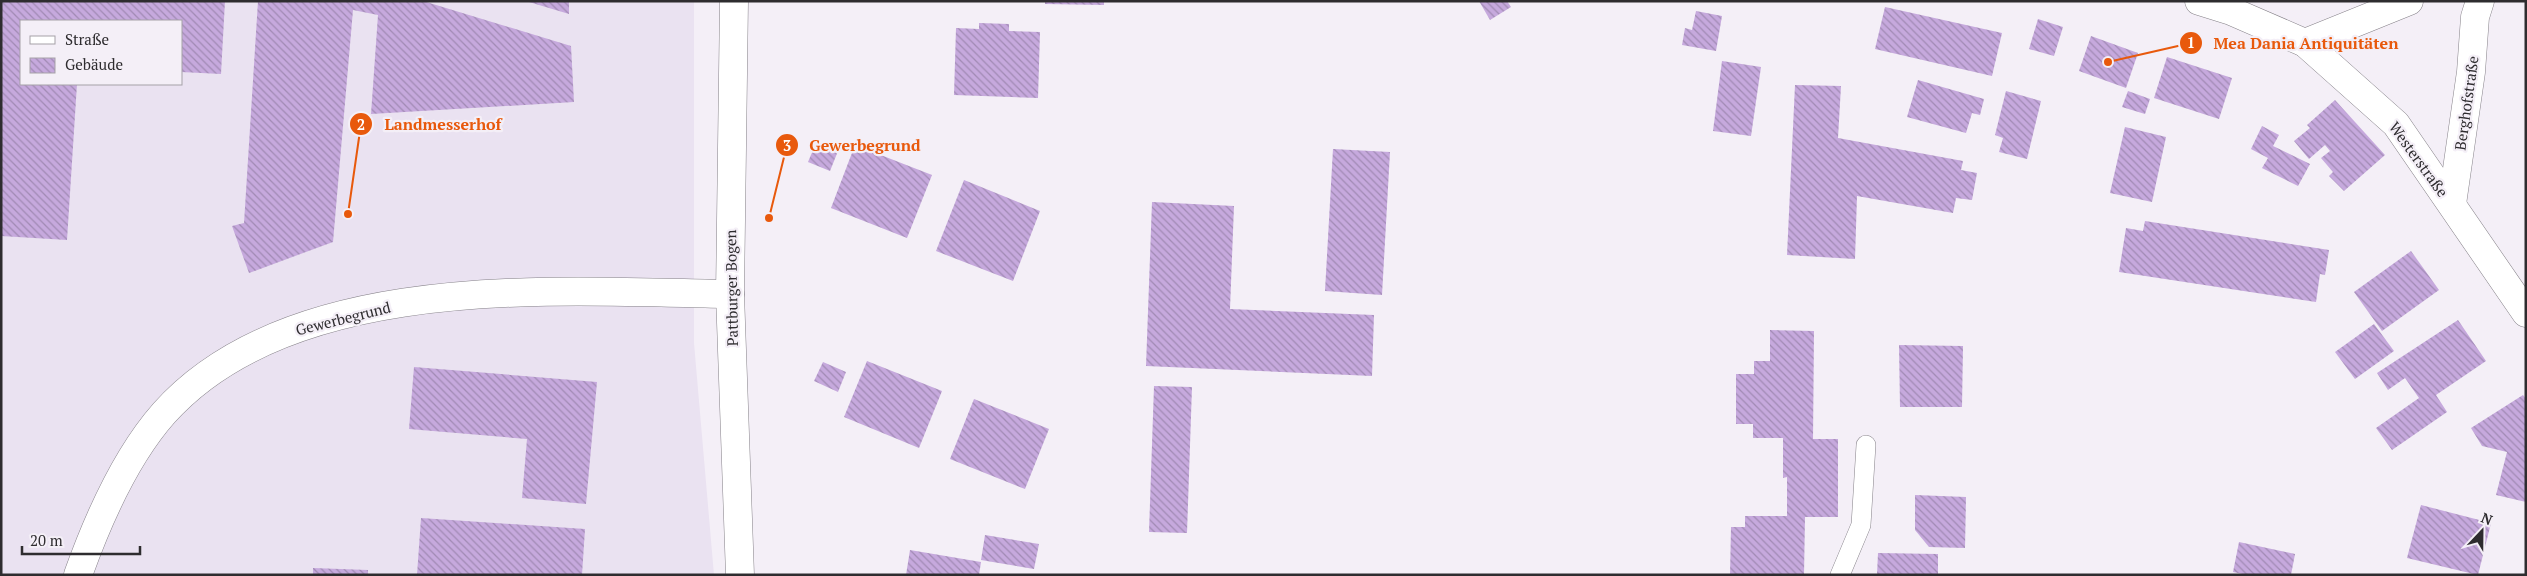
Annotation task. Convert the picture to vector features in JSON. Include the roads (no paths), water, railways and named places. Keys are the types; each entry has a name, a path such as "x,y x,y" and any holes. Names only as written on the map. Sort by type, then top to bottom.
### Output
{"street":[{"name":"Pattburger Bogen","path":"734,1 730,294 740,575"},
{"name":"Westerstraße","path":"2199,1 2231,11 2305,43 2396,124 2526,313"},
{"path":"2305,43 2409,1"},
{"name":"Berghofstraße","path":"2452,204 2471,72 2476,17 2480,1"},
{"name":"Gewerbegrund","path":"78,575 96,525 131,460 164,413 203,378 256,345 304,325 406,302 528,290 730,294"}],"lane":[{"path":"1840,575 1861,525 1866,444"}],"place":[{"name":"Mea Dania Antiquitäten","path":"2108,62"},
{"name":"Landmesserhof","path":"348,214"},
{"name":"Gewerbegrund","path":"769,218"}]}
